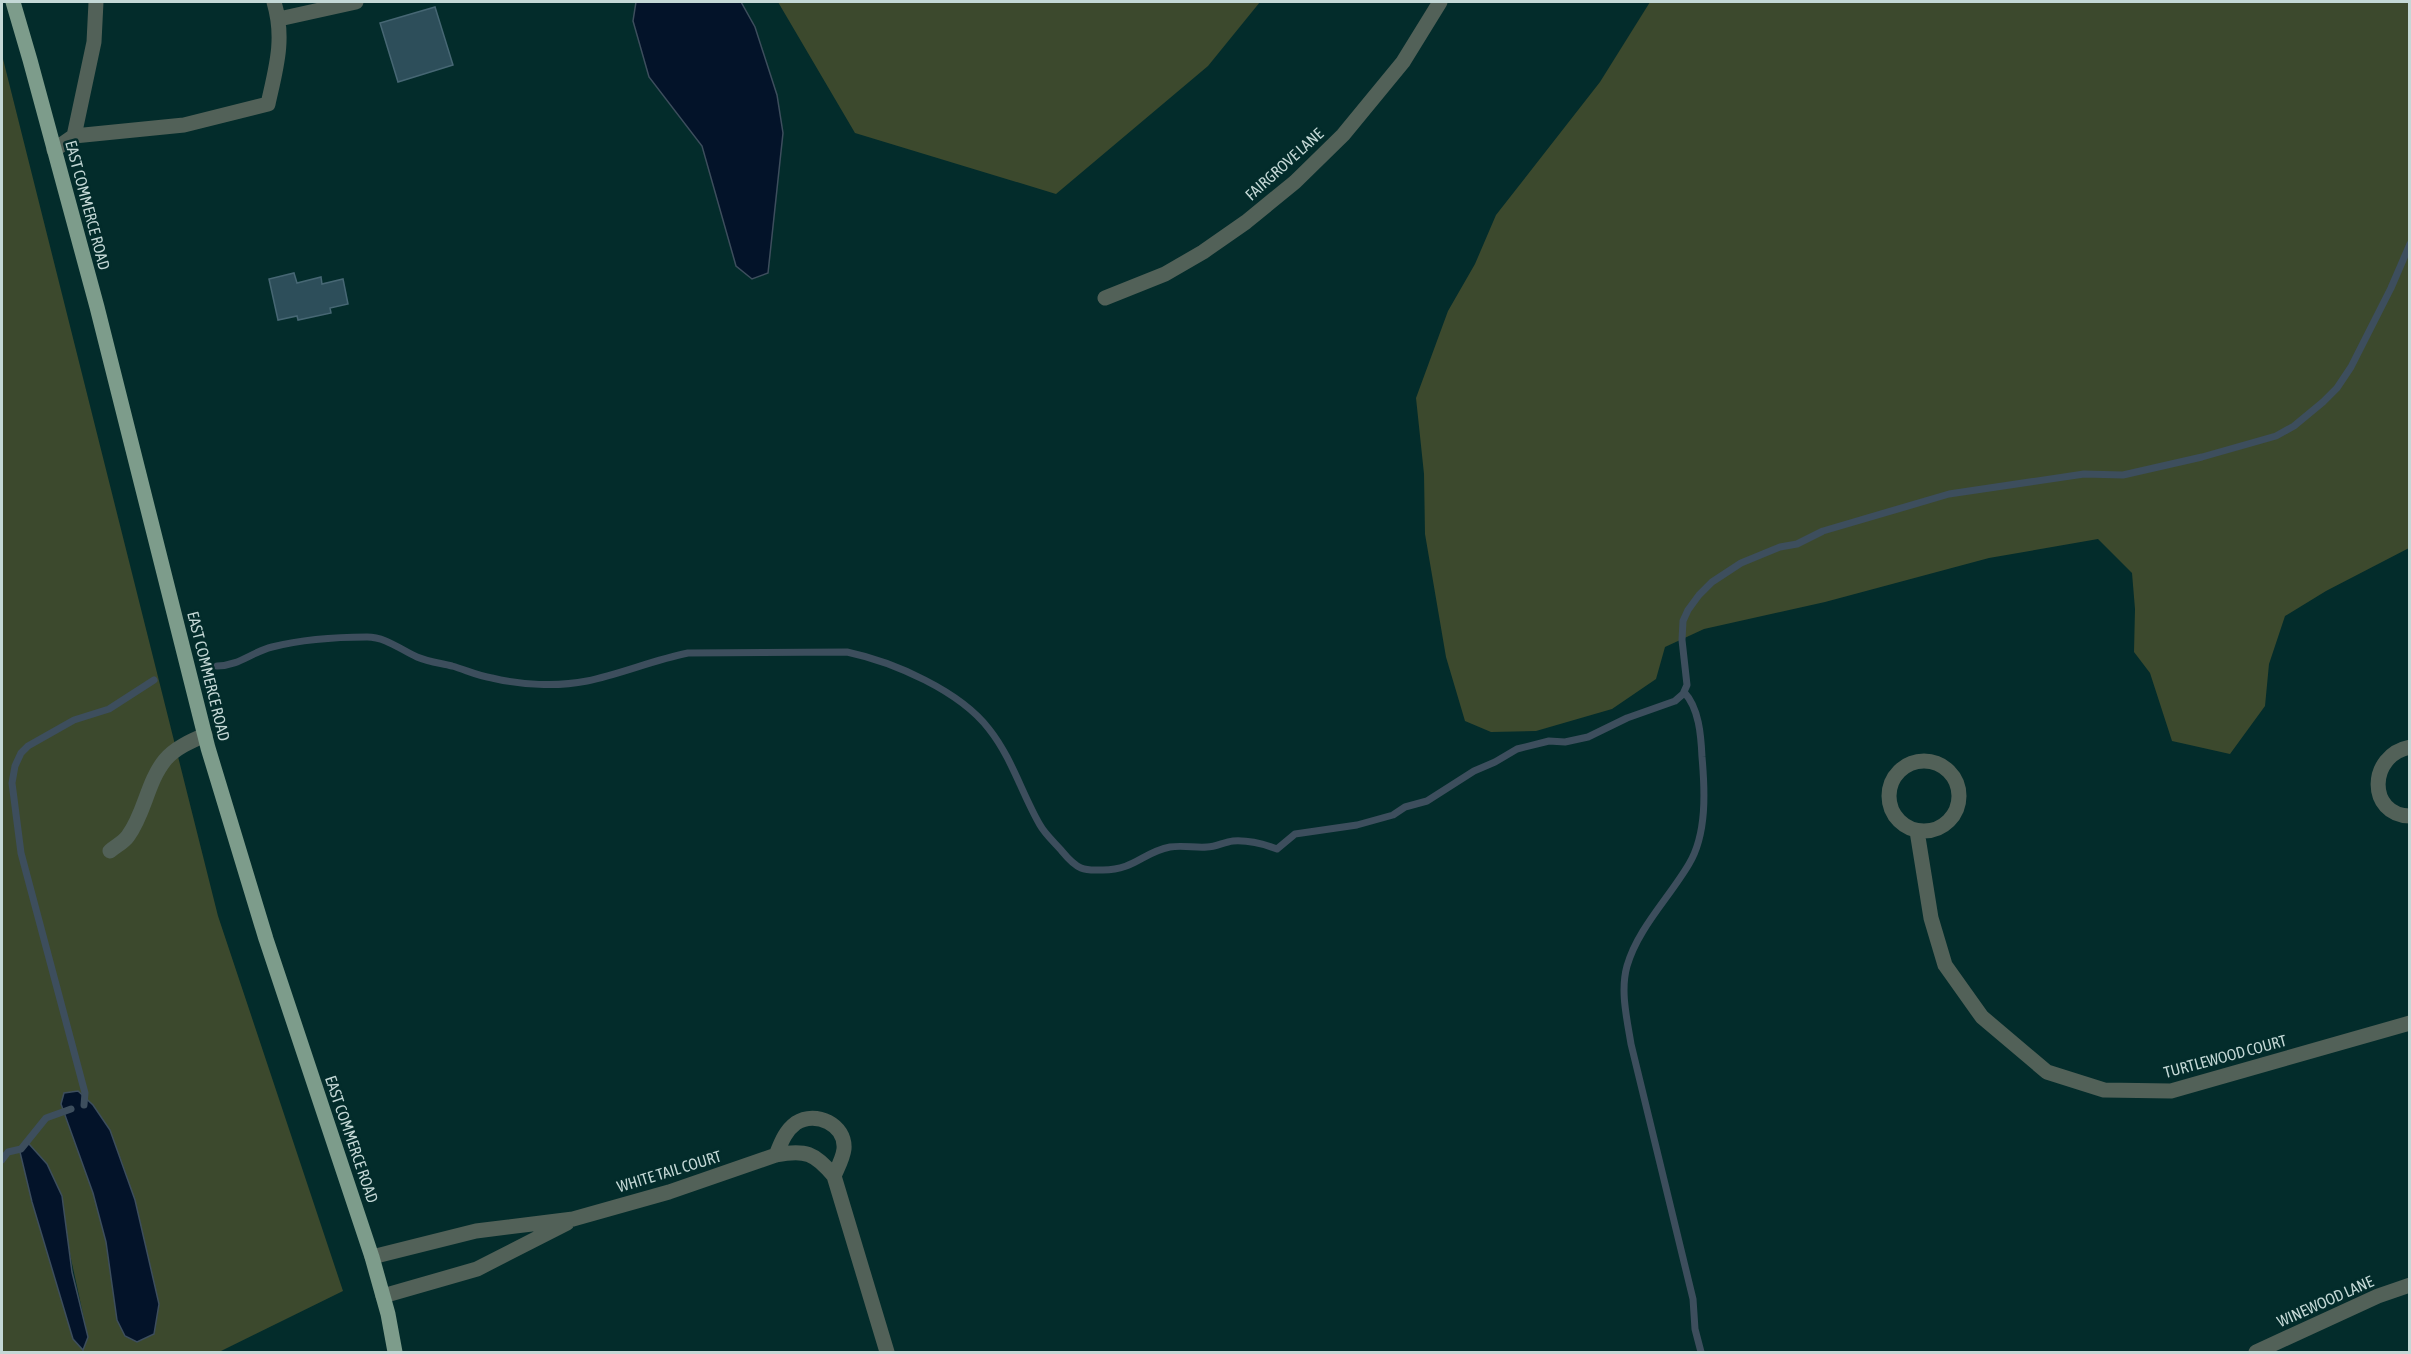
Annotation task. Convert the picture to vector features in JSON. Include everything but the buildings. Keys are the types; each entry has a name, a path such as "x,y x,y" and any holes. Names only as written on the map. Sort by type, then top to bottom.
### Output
{"main road":[{"name":"EAST COMMERCE ROAD","path":"13,2 115,379 205,735 262,930 372,1257 395,1353"}],"street":[{"path":"74,136 94,42 96,2"},
{"path":"54,150 74,136 184,125 268,104 280,39 279,19 274,2"},
{"path":"279,19 356,2"},
{"name":"FAIRGROVE LANE","path":"1105,297 1165,274 1203,252 1246,222 1295,182 1343,135 1403,62 1440,2"},
{"path":"110,851 127,838 134,827 152,780 166,758 186,743 205,735"},
{"path":"2409,747 2389,755 2380,769 2378,790 2384,803 2396,813 2409,816"},
{"path":"1923,760 1943,766 1953,777 1958,789 1957,808 1944,825 1931,831 1917,831 1896,817 1890,804 1891,783 1901,770 1911,763 1923,760"},
{"name":"TURTLEWOOD COURT","path":"1917,831 1931,918 1945,965 1982,1017 2047,1072 2104,1090 2171,1091 2409,1023"},
{"path":"776,1155 783,1137 796,1123 810,1118 829,1121 840,1132 844,1147 834,1176 887,1353"},
{"name":"WHITE TAIL COURT","path":"372,1257 476,1231 573,1220 669,1192 776,1155 793,1152 820,1160 834,1176"},
{"name":"WHITE TAIL COURT","path":"383,1296 477,1269 573,1220"},
{"name":"WINEWOOD LANE","path":"2256,1353 2378,1296 2409,1286"}],"green space":[{"path":"778,2 1260,2 1208,66 1056,194 855,133"},
{"path":"1650,2 2409,2 2409,548 2326,591 2285,616 2269,664 2265,706 2230,754 2172,741 2150,673 2134,652 2135,609 2132,573 2098,539 1989,558 1825,602 1704,629 1665,647 1656,679 1612,709 1536,731 1491,732 1465,721 1446,657 1425,534 1424,474 1416,398 1448,311 1475,264 1496,215 1600,82"},
{"path":"2,55 218,916 343,1291 219,1352 2,1352","holes":["61,1105 93,1105 118,1152 135,1201 159,1304 117,1320 106,1242 93,1193","19,1148 68,1245 88,1337 73,1339 32,1202"]}],"water":[{"path":"636,2 741,2 755,27 777,95 783,133 768,273 752,279 736,266 702,146 649,77 633,21"},
{"path":"78,1091 93,1105 110,1130 135,1200 159,1304 154,1334 137,1342 125,1336 117,1320 106,1242 93,1193 61,1104 64,1093"},
{"path":"29,1144 47,1164 62,1196 72,1272 88,1337 83,1350 73,1339 32,1202 19,1148"}],"waterway":[{"path":"217,666 232,664 265,649 284,644 319,639 367,637 387,641 421,659 482,676 551,685 587,681 688,653 847,652 885,663 925,680 961,702 976,715 997,740 1042,828 1070,860 1081,868 1103,870 1123,867 1161,849 1175,846 1210,847 1239,841 1277,849 1295,834 1357,825 1393,815 1405,807 1427,801 1474,771 1517,749 1549,741 1565,742 1588,737 1627,718 1675,701 1683,694 1687,685 1682,640 1683,621 1688,610 1712,582 1741,563 1780,547 1797,544 1823,531 1949,494 2084,474 2123,475 2202,457 2276,436 2294,426 2337,388 2351,367 2391,288 2410,244"},
{"path":"84,1105 85,1093 21,853 12,783 15,766 21,753 28,746 74,720 109,709 154,680"},
{"path":"1684,692 1693,706 1700,731 1704,784 1702,826 1689,864 1646,926 1632,952 1625,976 1624,995 1631,1044 1693,1299 1695,1329 1701,1352"},
{"path":"2,1160 8,1152 21,1149 46,1118 71,1109"}]}
